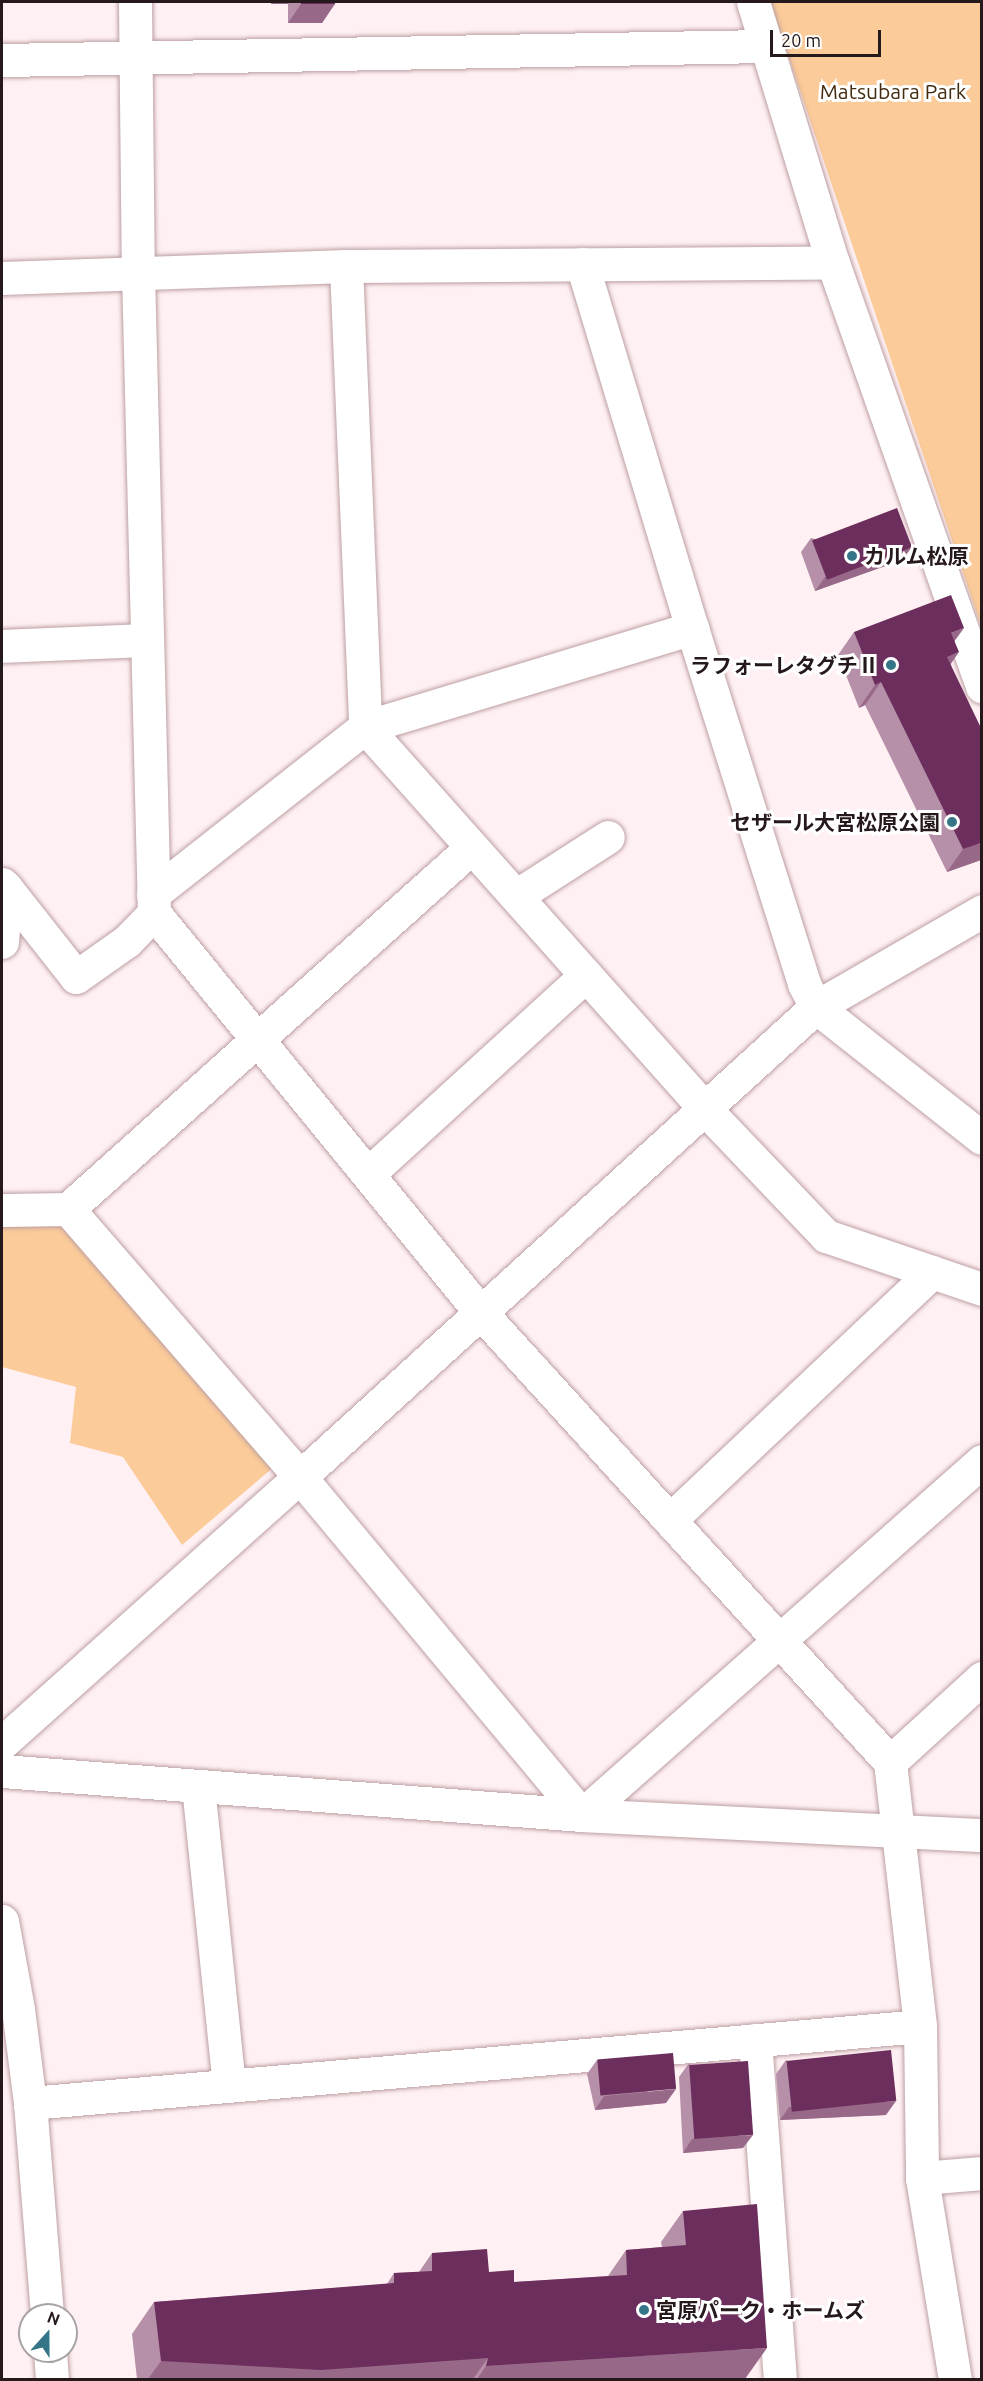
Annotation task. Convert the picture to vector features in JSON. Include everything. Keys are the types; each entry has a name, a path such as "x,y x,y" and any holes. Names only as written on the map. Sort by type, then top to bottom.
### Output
{"street":[{"path":"135,2 138,272 154,904 257,1039 481,1313 890,1762 896,1831 920,2026 922,2178 955,2379"},
{"path":"753,2 833,263 981,687"},
{"path":"2,60 767,46"},
{"path":"2,278 346,266 833,263"},
{"path":"582,264 692,628 804,984 816,1007 981,1138"},
{"path":"346,266 365,727 706,1110 825,1236 981,1289"},
{"path":"4,886 76,977 127,941 154,904 365,727 692,628"},
{"path":"2,646 147,640"},
{"path":"516,896 608,837"},
{"path":"2,1210 68,1209 472,847"},
{"path":"2,942 4,886"},
{"path":"2,1743 706,1110 816,1007 981,911"},
{"path":"368,1174 586,975"},
{"path":"68,1209 300,1477 582,1815"},
{"path":"670,1520 932,1272"},
{"path":"582,1815 981,1461"},
{"path":"890,1762 981,1678"},
{"path":"2,1771 582,1815 981,1835"},
{"path":"198,1786 230,2085"},
{"path":"2,1921 10,2010 30,2103 46,2303"},
{"path":"30,2103 920,2026"},
{"path":"755,2040 780,2379"},
{"path":"922,2178 981,2173"},
{"path":"51,2363 52,2379"}],"green space":[{"name":"Matsubara Park","path":"770,2 981,2 981,626"},
{"path":"58,1222 275,1466 182,1545 123,1457 70,1443 76,1387 2,1367 2,1223"}],"building":[{"path":"301,2 335,2 335,4 301,4"},
{"name":"カルム松原","path":"897,508 912,547 827,580 812,541"},
{"path":"951,595 964,628 951,633 959,652 947,657 981,728 981,843 963,849 881,682 875,685 854,632"},
{"path":"891,2050 896,2101 792,2112 787,2061"},
{"path":"673,2053 676,2089 600,2095 597,2060"},
{"path":"748,2061 753,2135 694,2139 689,2065"},
{"name":"宮原パーク・ホームズ","path":"757,2204 767,2348 486,2366 488,2358 321,2370 161,2361 154,2302 394,2283 394,2273 432,2271 432,2253 487,2249 489,2272 514,2270 514,2282 627,2275 626,2250 686,2245 683,2211"}],"place":[{"name":"カルム松原","path":"852,556"},
{"name":"ラフォーレタグチⅡ","path":"891,665"},
{"name":"セザール大宮松原公園","path":"952,822"},
{"name":"宮原パーク・ホームズ","path":"644,2310"}]}
